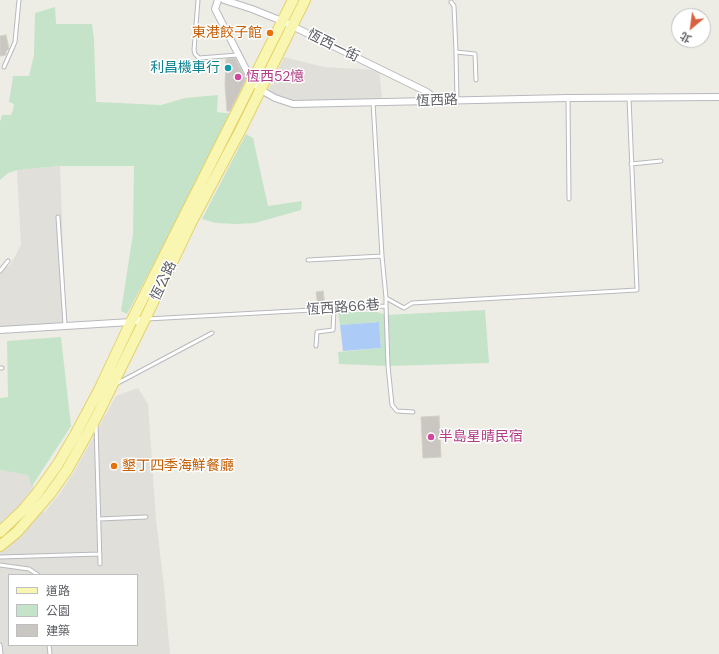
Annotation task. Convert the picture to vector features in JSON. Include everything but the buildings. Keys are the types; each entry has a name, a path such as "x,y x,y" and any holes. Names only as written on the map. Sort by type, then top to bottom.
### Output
{"main road":[{"name":"恆公路","path":"0,532 23,510 58,464 97,395 131,322 293,0"},
{"name":"恆公路","path":"0,546 17,532 50,494 67,470 96,418 146,319 191,223 261,90 305,0"}],"street":[{"name":"恆西路","path":"218,0 215,9 252,81 261,90 275,98 293,104 568,98 719,97"},
{"name":"恆西一街","path":"224,0 282,21 427,92 437,101"},
{"path":"0,330 131,322 146,319"}],"lane":[{"path":"4,67 15,42 19,0"},
{"path":"198,0 194,50 195,54 199,58 238,55"},
{"path":"451,2 454,6 457,100"},
{"path":"456,52 475,54 476,80"},
{"path":"568,98 569,199"},
{"path":"386,298 404,308 412,303 637,290 629,98"},
{"name":"恆西路66巷","path":"146,319 386,306 374,102"},
{"path":"631,164 662,161"},
{"path":"58,217 65,325"},
{"path":"308,260 382,256"},
{"path":"0,271 8,261"},
{"path":"386,306 388,366 392,405 397,411 413,412"},
{"path":"316,346 317,332 333,330 334,310"},
{"path":"112,386 212,333"},
{"path":"96,418 100,564"},
{"path":"99,519 146,517"},
{"path":"0,557 100,554"},
{"path":"0,565 29,568 37,574"},
{"path":"0,645 1,654"}],"shaded area":[{"path":"284,57 324,67 379,70 383,105 293,107 278,103 266,95"},
{"path":"60,166 66,323 0,329 0,268 10,265 21,245 17,170"},
{"path":"138,388 148,404 156,519 170,654 0,654 0,470 29,475 44,513 74,472 116,396"}],"green space":[{"path":"55,7 56,24 92,24 96,102 161,105 185,98 218,95 217,112 233,114 127,314 121,311 133,234 134,166 60,166 17,170 8,173 0,180 0,122 2,115 11,115 13,110 14,104 9,102 13,76 29,76 34,55 35,13"},
{"path":"246,134 253,138 268,206 302,201 301,210 255,223 216,223 202,219"},
{"path":"485,310 489,363 388,366 339,364 338,352 381,348 379,322 340,325 338,312 377,312 387,315"},
{"path":"61,337 71,426 32,486 28,475 0,470 0,398 8,397 7,341"}],"water":[{"path":"379,322 381,348 343,351 340,325"}],"place":[{"name":"東港餃子館","path":"270,33"},
{"name":"利昌機車行","path":"228,68"},
{"name":"恆西52憶","path":"238,77"},
{"name":"半島星晴民宿","path":"431,437"},
{"name":"墾丁四季海鮮餐廳","path":"114,466"}]}
